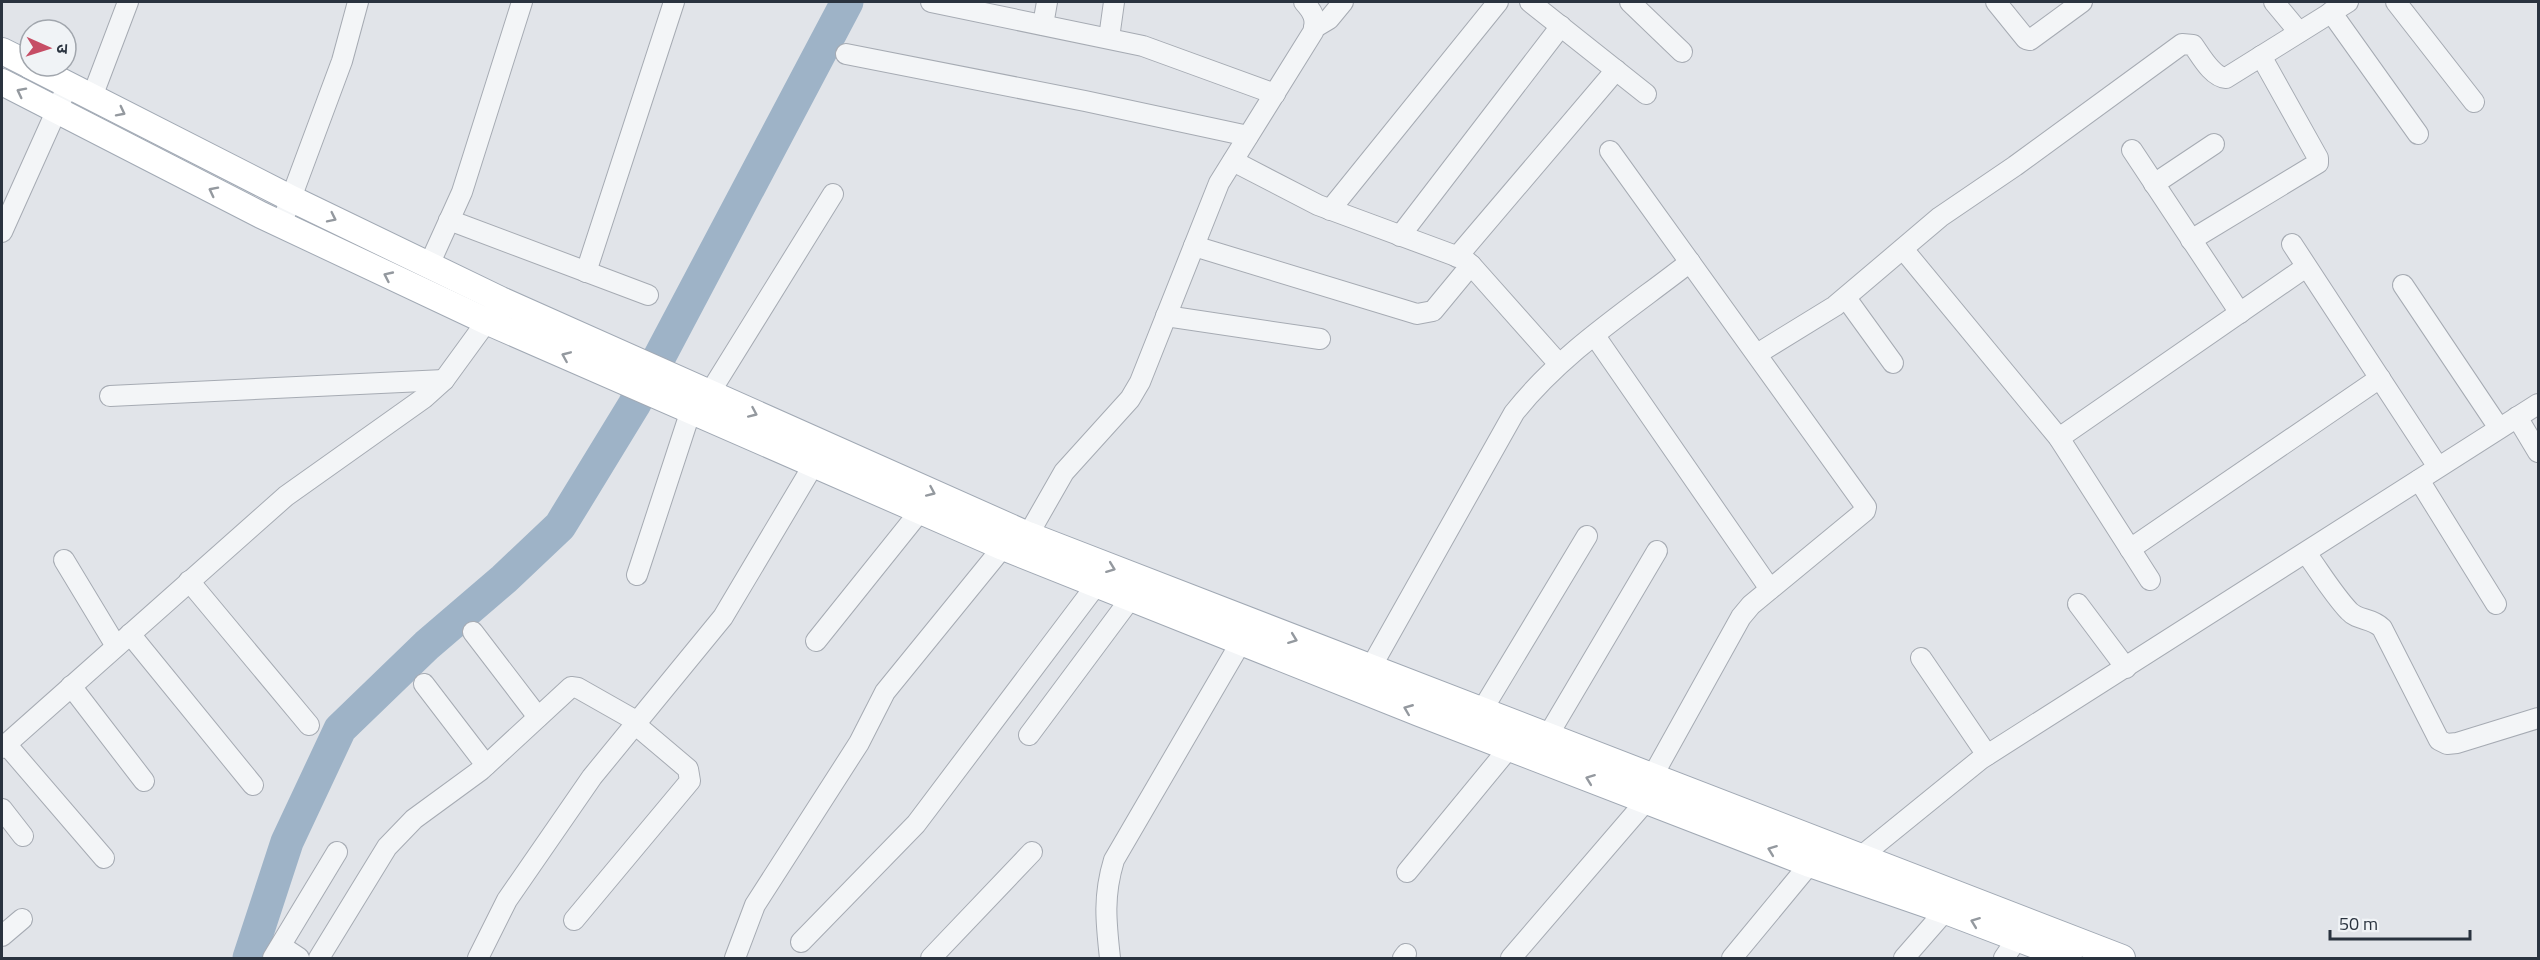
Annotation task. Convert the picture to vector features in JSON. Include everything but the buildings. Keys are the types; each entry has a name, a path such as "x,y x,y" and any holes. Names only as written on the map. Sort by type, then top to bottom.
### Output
{"main road":[{"path":"2,51 18,59"},
{"path":"54,78 290,198 501,300 625,368 688,396 1028,535 1547,737 1649,789 1809,864 1952,903 2122,958"},
{"path":"2,82 281,225 486,321 625,368"},
{"path":"140,153 154,128"},
{"path":"688,396 814,464 1003,547 1509,748 1826,845 1859,858 1952,903 2010,949 2069,958"}],"street":[{"path":"92,97 128,2"},
{"path":"281,225 342,61 358,2"},
{"path":"429,265 468,176 522,2"},
{"path":"586,272 674,2"},
{"path":"1043,25 1047,2"},
{"path":"1109,38 1114,2"},
{"path":"1314,28 1329,19 1343,2"},
{"path":"1330,210 1498,2"},
{"path":"1530,2 1646,94"},
{"path":"1630,2 1682,52"},
{"path":"1996,2 2026,39 2030,40 2082,2"},
{"path":"2274,2 2299,32"},
{"path":"1757,354 1846,298 1940,217 2015,166 2181,44 2193,45 2214,73 2221,78 2226,78 2348,2"},
{"path":"2396,2 2474,102"},
{"path":"942,3 1143,46 1275,94"},
{"path":"1028,535 1064,472 1130,399 1140,382 1219,183 1314,28 1316,22 1309,4"},
{"path":"2331,12 2418,134"},
{"path":"1400,236 1562,26"},
{"path":"846,54 1248,136"},
{"path":"2191,240 2318,163 2318,158 2261,56"},
{"path":"1194,246 1417,314 1433,311 1464,261 1616,70"},
{"path":"2,232 68,85"},
{"path":"2154,184 2214,144"},
{"path":"2132,150 2240,313"},
{"path":"1511,958 1649,789 1741,617 1770,589 1865,511 1866,507 1610,152"},
{"path":"1233,161 1301,198 1464,261 1559,364"},
{"path":"637,575 688,396 833,194"},
{"path":"449,220 648,295"},
{"path":"2292,244 2438,467"},
{"path":"1903,249 2059,438 2150,580"},
{"path":"1370,669 1514,413 1532,390 1559,364 1690,262"},
{"path":"2059,438 2306,267"},
{"path":"2403,285 2499,428"},
{"path":"1846,298 1893,363"},
{"path":"104,858 4,746 286,496 424,398 444,380 501,300"},
{"path":"1166,316 1320,339"},
{"path":"1595,336 1770,589"},
{"path":"2130,549 2380,378"},
{"path":"110,396 444,380"},
{"path":"1859,858 1987,755 2538,404"},
{"path":"2517,417 2538,452"},
{"path":"478,958 507,900 592,777 723,617 814,464"},
{"path":"2419,480 2496,604"},
{"path":"816,641 921,510"},
{"path":"1481,712 1587,536"},
{"path":"735,958 755,905 859,743 885,692 1003,547"},
{"path":"1547,737 1657,551"},
{"path":"2306,553 2349,611 2360,618 2374,621 2382,628 2439,740 2447,744 2457,743 2538,718"},
{"path":"64,560 123,640 253,785"},
{"path":"189,581 309,725"},
{"path":"801,942 916,824 1096,584"},
{"path":"1029,735 1131,598"},
{"path":"2078,604 2126,668"},
{"path":"473,632 538,717"},
{"path":"1110,958 1105,907 1107,881 1114,860 1242,642"},
{"path":"1922,658 1987,755"},
{"path":"424,684 486,765"},
{"path":"72,686 144,781"},
{"path":"319,958 387,847 400,833 486,765 571,687 578,688 637,723 688,769 690,781 574,920"},
{"path":"1407,872 1509,748"},
{"path":"2,809 23,836"},
{"path":"1732,958 1826,845"},
{"path":"299,958 277,952 338,852"},
{"path":"930,958 1032,852"},
{"path":"1904,958 1952,903"},
{"path":"2,936 22,919"}],"waterway":[{"path":"249,958 287,842 340,729 427,645 504,579 560,526 634,405 847,2"}]}
